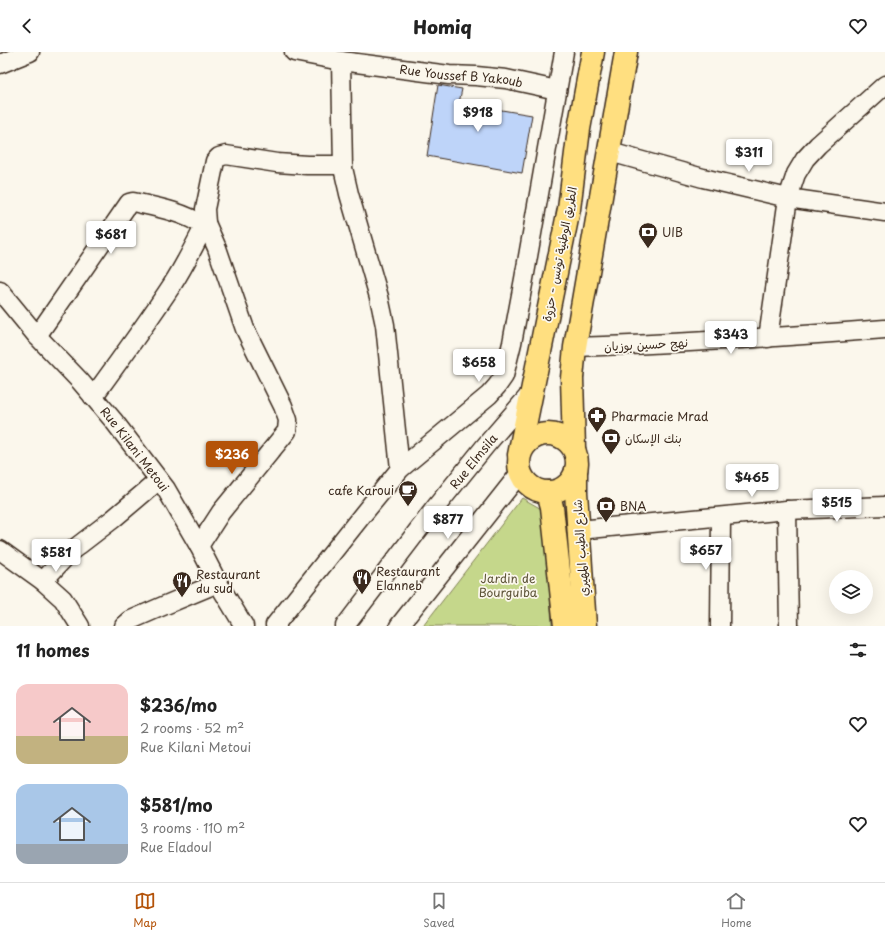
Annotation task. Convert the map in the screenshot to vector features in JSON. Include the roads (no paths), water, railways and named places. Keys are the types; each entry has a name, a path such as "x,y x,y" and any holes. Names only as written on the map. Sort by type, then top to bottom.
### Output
{"main road":[{"name":"الطريق الوطنية تونس - حزوة","path":"520,464 531,393 569,209 579,129 593,52"},
{"path":"574,448 561,437 553,434 544,433 529,440 523,447 520,464 523,479 534,489 554,492 566,486 574,476 576,470 572,378 575,347 610,152 626,52"},
{"name":"شارع الطيب المهيري","path":"576,470 576,492 585,626"},
{"name":"شارع الطيب المهيري","path":"548,492 552,507 565,626"}],"street":[{"path":"0,64 30,52"},
{"name":"Rue Youssef B Yakoub","path":"294,52 341,61 449,75 506,79 557,90"},
{"path":"276,626 364,512 400,469 489,395 504,376 524,280 564,52"},
{"path":"341,61 342,165 379,297 385,325 400,469"},
{"path":"768,338 788,198 796,174 805,159 818,145 885,85"},
{"path":"610,152 703,178 788,198 885,212"},
{"path":"93,397 173,284 192,252 205,225 205,209 214,161 219,157 226,156 277,163 342,165"},
{"path":"37,336 129,203 133,202 172,212 205,225 217,248 246,329 283,406 288,420 287,431 221,512 199,546"},
{"name":"Rue Kilani Metoui","path":"1,293 37,336 113,420 166,489 199,546 218,583 244,626"},
{"name":"نهج حسين بوزيان","path":"575,347 628,346 768,338 885,329"},
{"name":"Rue Elmsila","path":"345,626 458,479 531,393"},
{"path":"399,626 520,464"},
{"path":"44,581 70,552 113,519 159,480"},
{"path":"579,530 787,510 885,506"},
{"path":"787,510 789,626"},
{"path":"720,626 721,517"},
{"path":"0,550 44,581 63,599 80,626"},
{"path":"124,626 131,620 218,583"}],"place":[{"name":"UIB","path":"648,249"},
{"name":"Pharmacie Mrad","path":"597,433"},
{"name":"بنك الإسكان","path":"611,455"},
{"name":"cafe Karoui","path":"408,507"},
{"name":"BNA","path":"606,523"},
{"name":"Restaurant Elanneb","path":"362,595"},
{"name":"Restaurant du sud","path":"182,598"}],"park label":[{"name":"Jardin de Bourguiba","path":"508,585"}]}
